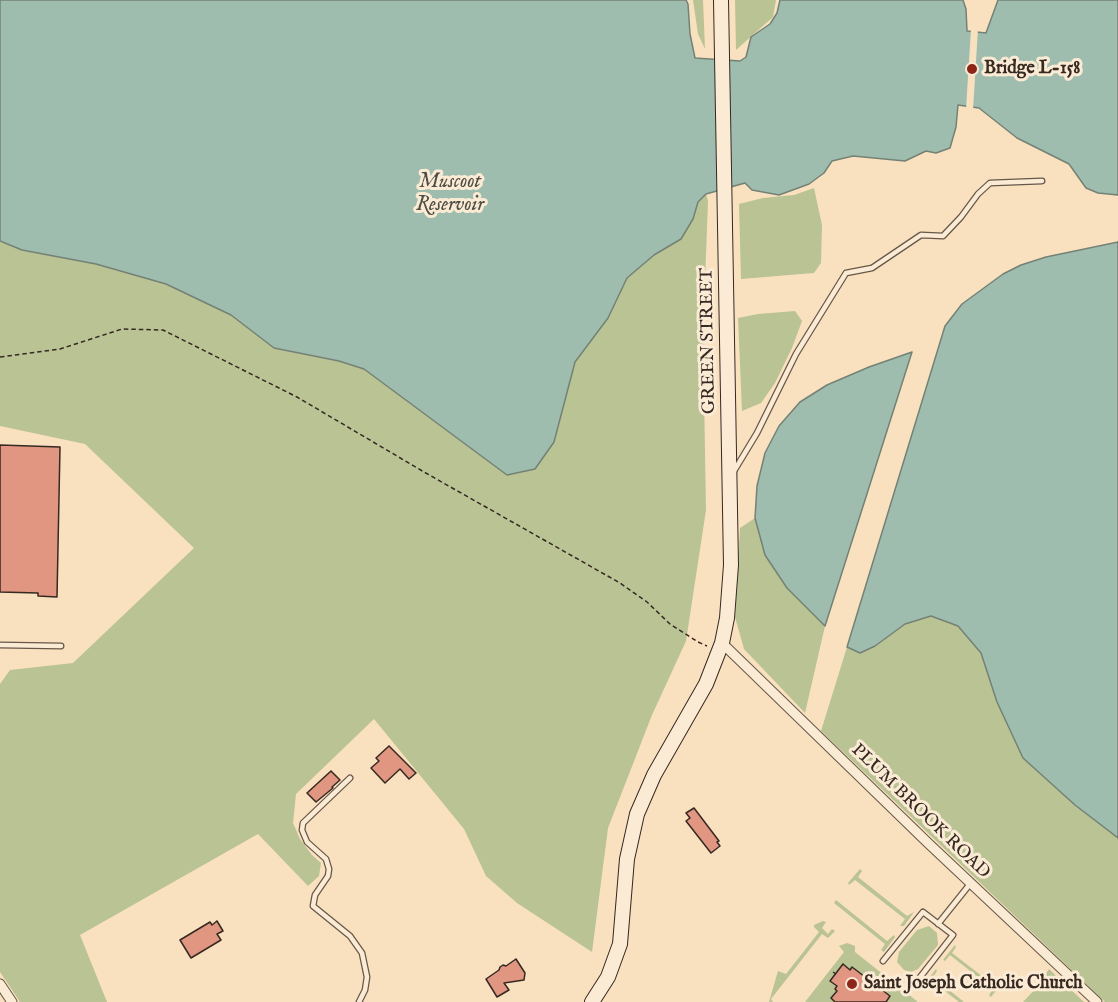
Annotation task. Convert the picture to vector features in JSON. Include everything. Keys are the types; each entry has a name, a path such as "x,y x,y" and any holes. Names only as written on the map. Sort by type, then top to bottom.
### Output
{"main road":[{"name":"GREEN STREET","path":"591,1002 608,977 620,944 627,859 636,814 654,776 706,684 720,647 727,618 731,573 721,0"}],"street":[{"name":"PLUM BROOK ROAD","path":"720,647 1097,1002"},
{"path":"0,984 12,1002"}],"lane":[{"path":"730,478 757,433 796,354 846,273 872,268 921,236 943,236 990,183 1042,181"},
{"path":"0,645 61,646"},
{"path":"350,778 303,823 302,830 307,842 326,859 329,868 328,876 315,895 314,906 350,936 362,953 367,977 365,990 359,1002"},
{"path":"938,924 970,883"},
{"path":"883,961 923,912 953,935 914,985"}],"path":[{"path":"0,357 60,349 122,329 163,330 297,397 620,583 647,602 670,624 698,642 720,647"}],"green space":[{"path":"693,0 703,0 705,49 698,34"},
{"path":"735,0 776,0 773,17 736,50"},
{"path":"814,188 822,225 821,263 814,273 741,279 739,204 763,198 794,195"},
{"path":"706,194 708,201 703,335 706,510 686,641 652,715 608,828 592,952 517,903 486,876 464,829 374,719 296,794 293,823 300,839 321,863 319,876 308,886 258,834 80,935 107,1002 20,1002 0,972 0,684 10,670 73,663 194,548 85,444 0,426 0,241 22,250 96,264 166,284 231,315 274,348 339,361 364,369 507,475 554,442 575,362 608,318 627,278 654,255 681,239 693,219 698,202"},
{"path":"795,311 802,321 775,383 761,403 742,411 738,318"},
{"path":"755,518 765,555 787,588 825,626 805,713 744,649 735,617 740,528"},
{"path":"931,616 958,626 981,653 997,702 1023,758 1075,805 1118,838 1118,1002 1105,1002 821,731 847,647 860,653 875,646 905,624"},
{"path":"860,869 862,871 858,877 907,916 914,912 904,926 900,926 905,919 855,880 849,885 848,883"},
{"path":"836,900 887,941 894,935 895,937 884,952 881,950 885,944 834,903"},
{"path":"826,922 822,928 828,934 832,929 835,931 828,938 822,934 771,999 773,1002 769,1002 778,971 786,974 819,932 814,925"},
{"path":"929,926 937,933 938,945 918,969 911,972 904,970 897,962 899,952 917,930"},
{"path":"847,943 855,946 855,952 918,1002 805,1002 844,952 839,946"},
{"path":"955,945 952,953 995,986 1002,981 991,997 989,995 993,989 950,955 945,961 943,960"},
{"path":"936,969 933,977 964,1002 959,1002 931,980 924,985"},
{"path":"1049,969 1084,1002 1023,1002 1039,985"}],"water":[{"name":"Muscoot Reservoir","path":"0,0 686,0 695,58 740,61 746,57 751,37 770,24 777,13 780,0 963,0 966,9 967,31 986,33 998,0 1118,0 1118,195 1098,193 1086,188 1069,164 1017,138 979,108 958,105 956,127 950,148 936,153 926,151 905,161 853,156 832,161 824,173 809,184 779,195 752,190 745,183 706,194 698,202 693,219 681,239 654,255 627,278 608,318 575,362 554,442 535,469 507,475 364,369 339,361 274,348 231,315 166,284 96,264 22,250 0,241"},
{"path":"1118,242 1118,838 1075,805 1023,758 997,702 981,653 958,626 931,616 905,624 875,646 860,653 847,647 945,326 962,304 1003,274 1021,265 1046,257"},
{"path":"912,352 825,626 787,588 765,555 755,518 757,486 765,453 779,426 800,402 827,385"}],"pier":[{"name":"Bridge L-158","path":"971,29 978,29 973,110 966,109"}],"building":[{"path":"0,445 60,447 57,597 38,596 38,593 0,592"},
{"path":"389,746 416,773 409,779 400,769 385,783 371,768 379,761 376,758"},
{"path":"331,771 340,780 316,802 307,793"},
{"path":"694,808 719,841 717,842 720,846 711,853 686,821 690,818 686,813"},
{"path":"217,921 223,931 217,934 221,940 191,958 180,940 210,922 212,925"},
{"path":"516,959 525,973 524,980 504,983 509,990 497,997 486,979 503,965 506,966"},
{"name":"Saint Joseph Catholic Church","path":"843,964 850,970 852,967 890,996 886,1002 835,1002 831,998 837,991 835,989 837,986 830,981"}],"place":[{"name":"Bridge L-158","path":"972,69"},
{"name":"Saint Joseph Catholic Church","path":"852,984"}]}
